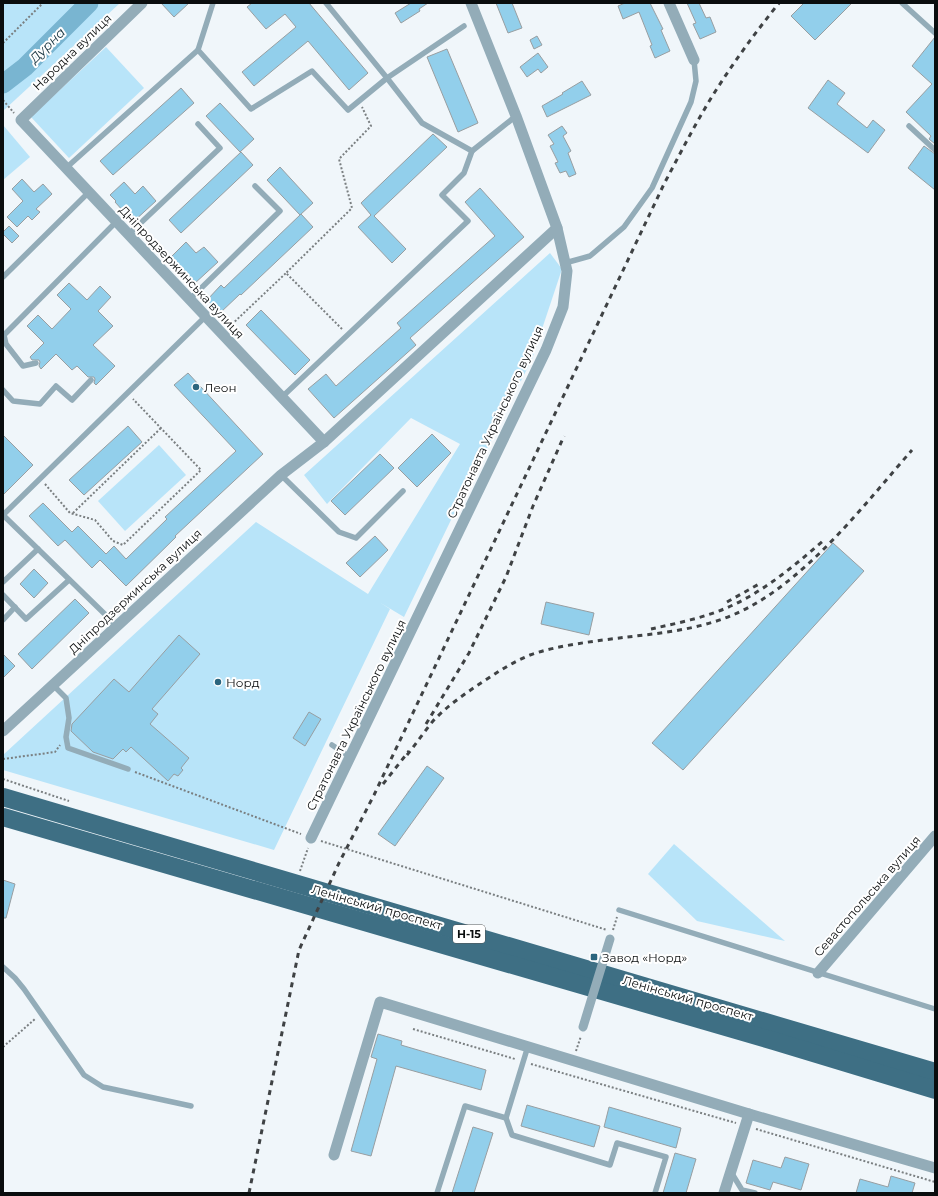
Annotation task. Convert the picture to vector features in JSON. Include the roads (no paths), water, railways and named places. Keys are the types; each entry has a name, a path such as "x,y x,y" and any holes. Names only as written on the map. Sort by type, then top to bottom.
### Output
{"main road":[{"name":"Ленінський проспект","path":"3,797 935,1072"},
{"name":"Ленінський проспект","path":"3,817 691,1016 935,1090"}],"street":[{"name":"Народна вулиця","path":"21,120 142,3"},
{"name":"Стратонавта Українського вулиця","path":"311,838 546,350 563,307 567,271 557,228 516,116 471,3"},
{"path":"669,3 694,60"},
{"name":"Дніпродзержинська вулиця","path":"21,120 324,442"},
{"name":"Дніпродзержинська вулиця","path":"3,731 281,475 324,442 557,228"},
{"name":"Севастопольська вулиця","path":"818,972 935,836"},
{"path":"583,1027 610,939"},
{"path":"334,1155 380,1002 749,1114 935,1168"},
{"path":"724,1193 749,1114"}],"lane":[{"path":"66,168 198,50 213,3"},
{"path":"326,3 422,123 472,151"},
{"path":"902,3 935,32"},
{"path":"198,50 251,109 312,72 348,110 387,78 464,26"},
{"path":"565,264 590,256 624,227 652,188 691,102 696,81 694,60"},
{"path":"282,397 468,221 442,195 464,173 472,151 516,116"},
{"path":"129,234 220,148 198,124"},
{"path":"909,126 935,150"},
{"path":"190,299 280,212 255,186"},
{"path":"3,277 89,192"},
{"path":"36,363 23,366 4,345 4,335 116,221"},
{"path":"117,626 3,515 206,316"},
{"path":"3,390 13,401 40,404 56,386 72,400 91,380"},
{"path":"281,475 339,532 356,538 403,491"},
{"path":"3,582 38,550"},
{"path":"3,595 26,619 69,580"},
{"path":"3,620 15,607"},
{"path":"53,685 66,698 69,718 66,737 68,748 128,769"},
{"path":"332,745 350,757"},
{"path":"619,910 935,1009"},
{"path":"3,967 15,978 84,1075 103,1087 191,1106"},
{"path":"528,1046 506,1118 512,1135 610,1165 617,1142 666,1157 655,1193"},
{"path":"438,1193 465,1106 506,1118"},
{"path":"730,1171 742,1190 754,1193"}],"waterway":[{"name":"Дурна","path":"3,84 25,67 89,3"}],"railway":[{"path":"249,1193 299,950 339,863 374,795 664,184 694,128 728,71 779,3"},
{"path":"426,724 469,653 506,577 533,506 564,436"},
{"path":"407,755 433,721 451,704 495,674 530,655 565,646 695,627 735,614 760,601 809,563 853,518 912,450"},
{"path":"651,629 703,616 745,599 780,576 823,541"},
{"path":"727,602 759,584"},
{"path":"383,784 409,751"}],"place":[{"name":"Леон","path":"196,387"},
{"name":"Норд","path":"218,682"},
{"name":"Завод «Норд»","path":"594,957"}]}
